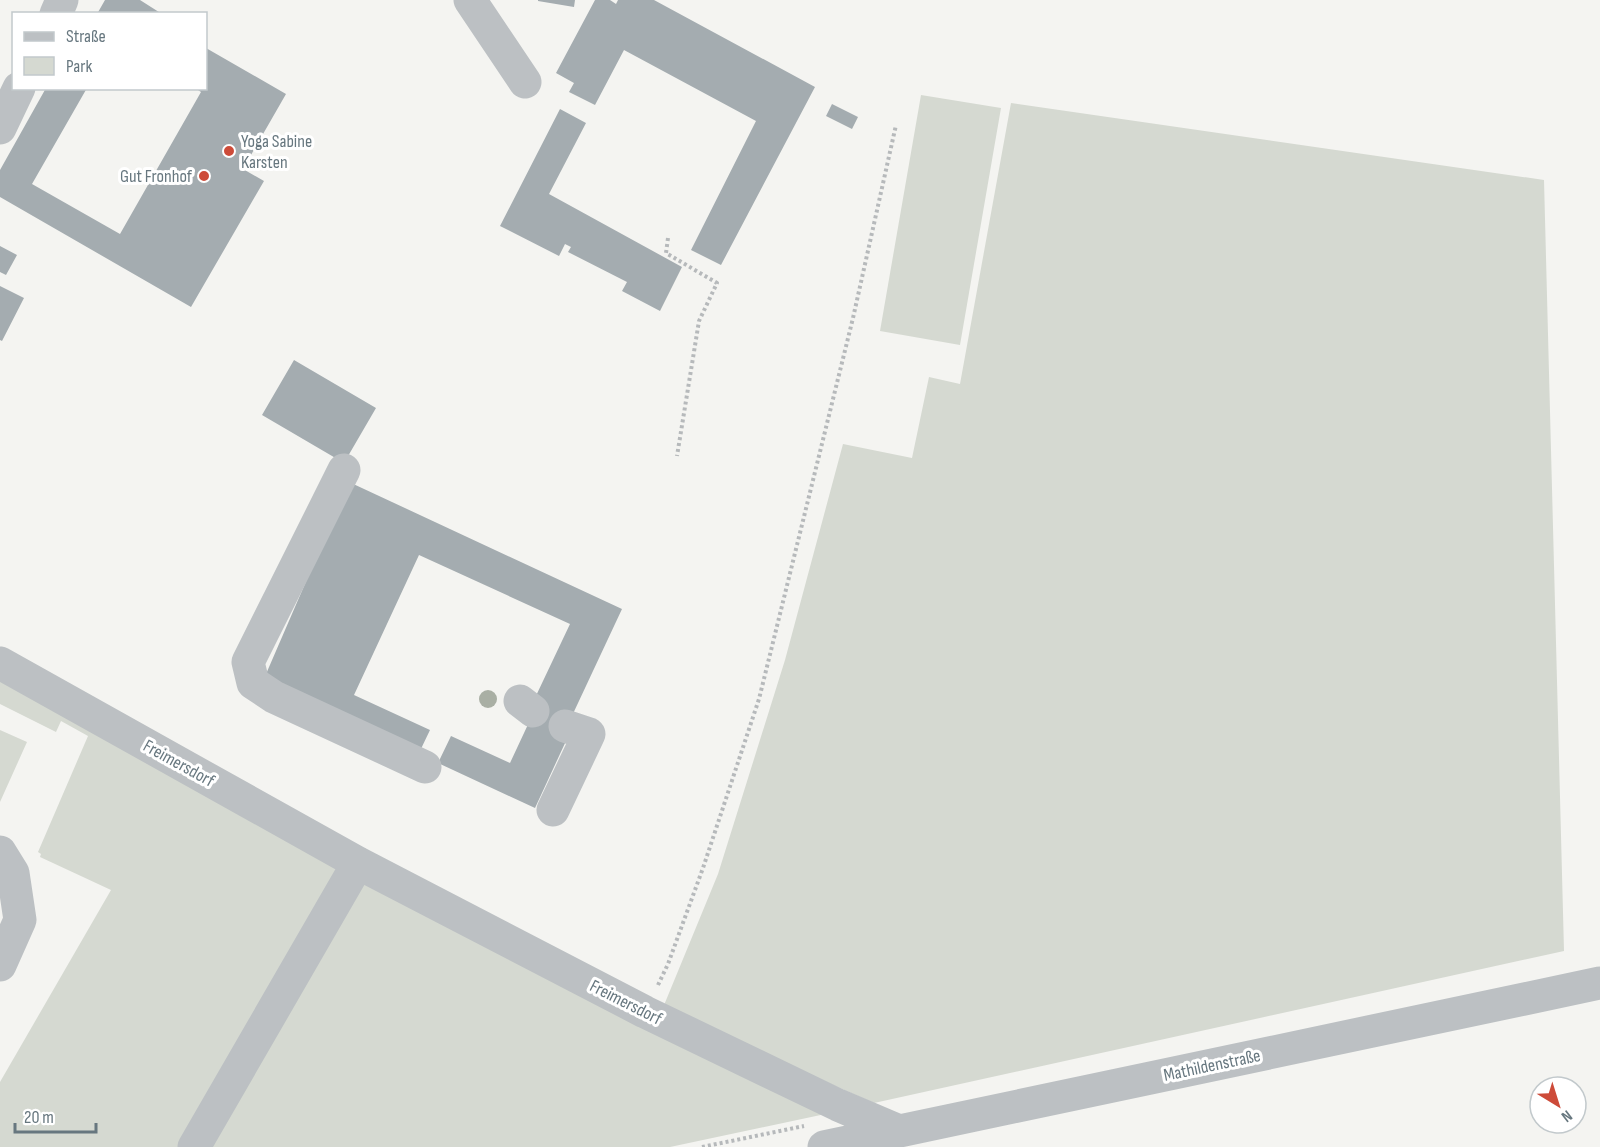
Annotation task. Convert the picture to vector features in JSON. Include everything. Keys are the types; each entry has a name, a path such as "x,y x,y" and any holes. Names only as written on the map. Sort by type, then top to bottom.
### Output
{"street":[{"path":"470,0 525,82"},
{"path":"0,128 18,90"},
{"path":"344,470 248,662 254,683 274,697 425,767"},
{"name":"Freimersdorf","path":"0,663 358,863 645,1012 838,1105 899,1131"},
{"path":"553,810 589,734 565,726"},
{"path":"0,852 13,873 20,920 0,965"},
{"path":"194,1147 358,863"},
{"name":"Mathildenstraße","path":"824,1147 1600,983"}],"path":[{"path":"645,1012 668,964 703,868 759,699 855,308 896,125"},
{"path":"668,237 666,254 717,283 699,321 677,456"}],"green space":[{"path":"921,95 1001,108 960,345 880,331"},
{"path":"1011,103 1544,180 1564,951 874,1103 662,1010 718,874 785,660 843,444 912,458 929,377 960,384"},
{"path":"0,677 343,866 179,1147 0,1147 0,1082 111,890 40,857 41,854 38,852 88,736 61,721 56,732 0,704"},
{"path":"0,730 27,742 0,802"},
{"path":"362,878 830,1113 670,1147 203,1147"}],"building":[{"path":"105,0 140,0 159,12 98,12"},
{"path":"538,0 575,0 574,7"},
{"path":"595,0 610,0 616,4 618,0 654,0 815,87 721,265 691,250 756,121 624,50 595,105 569,92 574,83 556,73"},
{"name":"Gut Fronhof","path":"207,49 286,94 243,169 264,181 191,307 0,197 0,170 45,90 86,90 32,184 120,234 201,92 198,90 207,90"},
{"path":"832,104 858,117 852,129 826,116"},
{"path":"560,109 586,123 549,194 682,267 660,311 622,291 627,282 568,252 571,247 565,244 559,256 500,226"},
{"path":"0,246 17,255 6,275 0,272"},
{"path":"0,286 24,298 2,341 0,340"},
{"path":"294,360 376,408 344,463 262,415"},
{"path":"349,482 622,609 571,718 566,741 535,808 438,763 451,736 510,763 538,703 534,700 570,624 419,555 354,695 430,730 419,753 263,681"}],"place":[{"name":"Yoga Sabine Karsten","path":"229,151"},
{"name":"Gut Fronhof","path":"204,176"}]}
